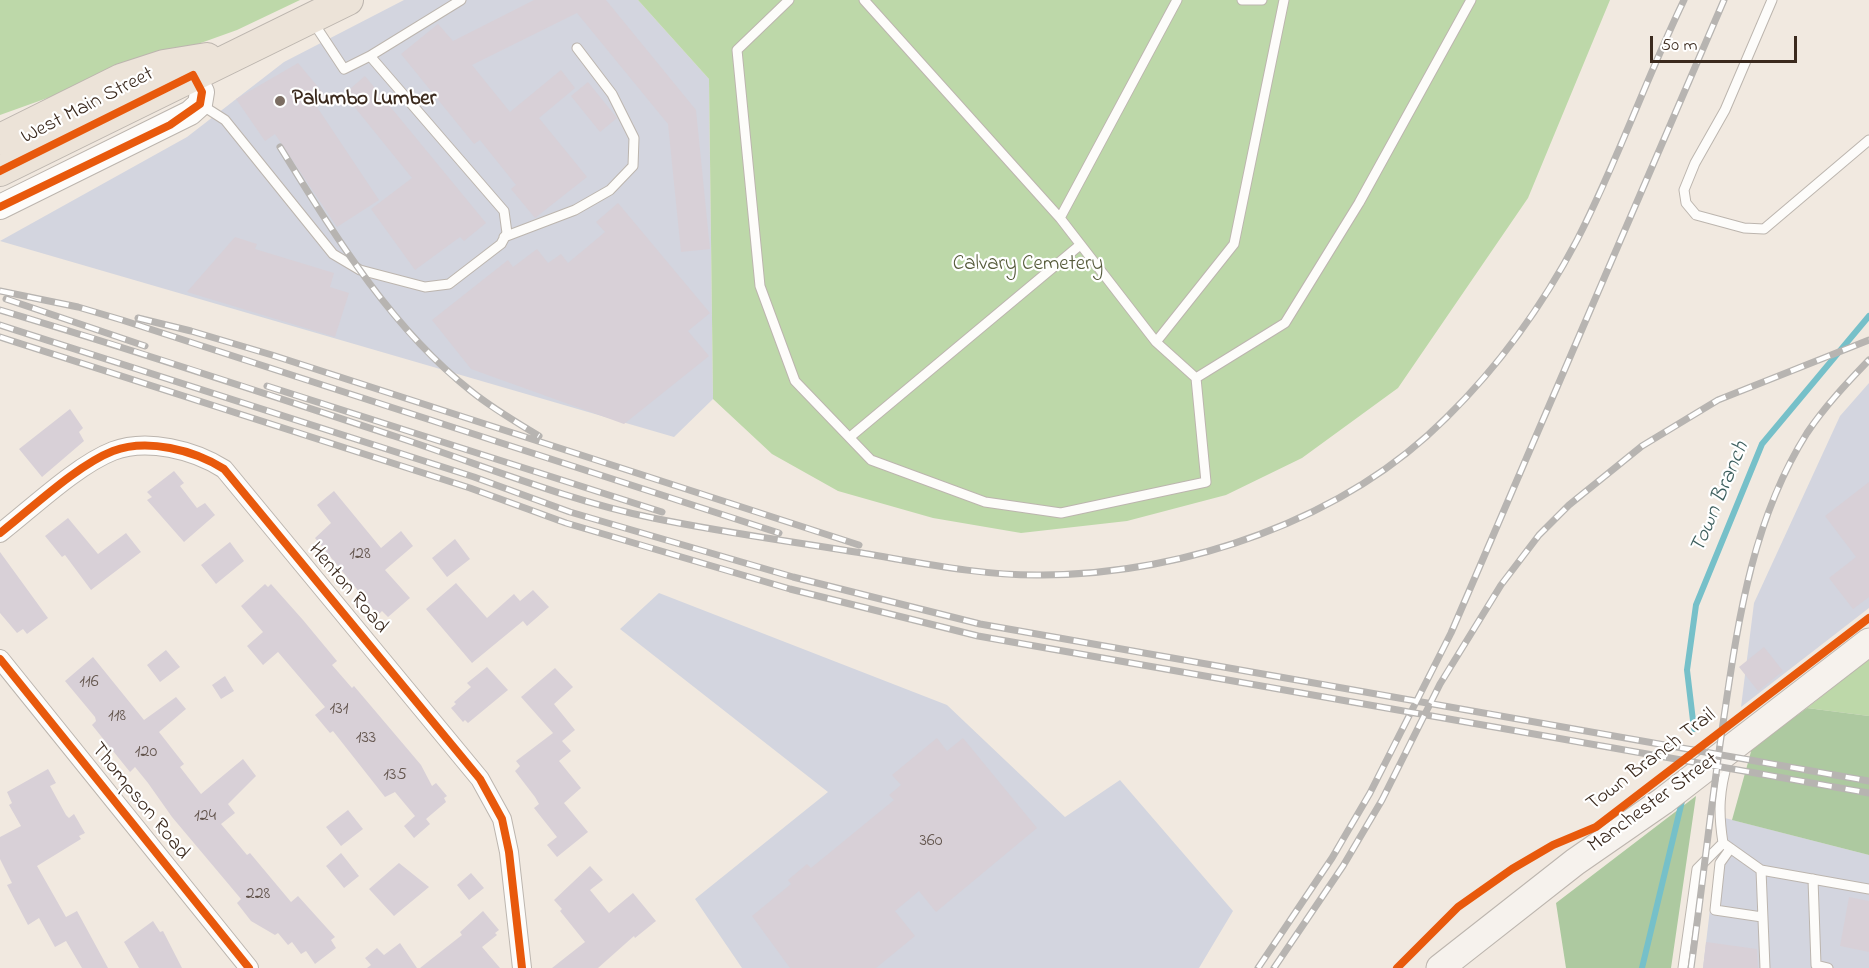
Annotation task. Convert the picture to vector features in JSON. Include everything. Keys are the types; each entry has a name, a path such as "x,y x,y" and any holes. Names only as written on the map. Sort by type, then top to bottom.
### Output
{"main road":[{"name":"West Main Street","path":"0,171 252,45 348,0"},
{"path":"0,140 136,73 164,65 218,56 252,45"},
{"name":"Manchester Street","path":"1440,968 1575,862 1663,801 1869,642"}],"street":[{"path":"0,207 170,125 200,104 202,92 193,75"},
{"name":"Henton Road","path":"0,533 84,468 112,452 134,446 160,447 204,459 224,469 480,779 502,819 509,852 522,968"},
{"name":"Thompson Road","path":"0,659 249,968"}],"lane":[{"path":"311,18 344,69 370,56 461,0"},
{"path":"789,0 737,50 760,286 795,381 871,460 985,502 1061,513 1206,482 1196,378 1156,342 1060,218 864,0"},
{"path":"1060,218 1177,0"},
{"path":"1242,0 1262,0"},
{"path":"1156,342 1234,244 1284,0"},
{"path":"1196,378 1285,323 1359,203 1471,0"},
{"path":"1772,0 1725,110 1695,163 1684,190 1686,203 1696,215 1744,228 1764,230 1869,140"},
{"path":"504,237 575,210 609,190 633,166 634,138 612,94 578,48"},
{"path":"200,104 225,120 333,254 360,270 425,288 449,285 501,244 507,232 504,211 370,56"},
{"path":"850,437 1080,245"},
{"path":"1732,746 1721,786 1718,814 1726,846 1720,863 1715,910 1762,917"},
{"path":"1726,846 1761,870 1869,889"},
{"path":"1683,968 1697,869 1726,846"},
{"path":"1761,870 1765,968"},
{"path":"1813,879 1816,964 1828,968"}],"shaded area":[{"path":"404,0 638,0 709,79 713,399 674,437 0,241 187,137 284,62"},
{"path":"1869,383 1869,608 1741,707 1754,603 1840,416"},
{"path":"659,593 947,705 1065,817 1120,780 1233,911 1199,968 742,968 695,899 828,792 620,629"},
{"path":"1721,817 1869,855 1869,968 1703,968"}],"green space":[{"path":"0,0 300,0 237,30 0,115"},
{"name":"Calvary Cemetery","path":"638,0 1610,0 1528,198 1398,388 1302,458 1226,495 1127,521 1021,533 933,518 838,491 772,454 713,399 709,79"},
{"path":"1869,659 1869,716 1807,708"},
{"path":"1807,708 1869,716 1869,855 1732,820 1752,748"},
{"path":"1696,796 1671,968 1566,968 1556,903"}],"building":[{"path":"534,0 606,0 696,110 710,249 681,252 668,124 577,13 472,65 510,112 561,70 575,88 539,118 587,177 535,218 511,189 516,185 480,140 474,144 401,54 438,24 453,41"},
{"path":"298,63 328,99 317,107 379,200 337,227 275,134 265,141 236,99"},
{"path":"365,76 486,223 464,241 460,237 415,270 371,209 412,178 344,94"},
{"path":"588,82 617,118 600,132 571,96"},
{"path":"618,203 710,313 688,331 709,356 624,424 471,369 432,320 508,260 513,267 537,249 548,263 561,254 568,263 605,232 596,222"},
{"path":"235,237 257,244 255,249 334,273 330,287 349,293 335,337 187,292"},
{"path":"70,409 83,428 79,432 84,441 42,477 19,449"},
{"path":"174,471 184,483 180,486 197,508 205,503 215,515 184,542 147,500 152,497 147,492"},
{"path":"1869,482 1869,597 1853,609 1829,578 1856,557 1825,516"},
{"path":"334,491 381,548 401,531 413,546 385,570 410,598 388,617 382,611 378,615 315,538 331,523 317,505"},
{"path":"68,518 98,554 126,533 141,552 91,590 65,555 62,557 45,536"},
{"path":"455,539 470,559 447,577 432,558"},
{"path":"230,542 244,561 216,584 201,565"},
{"path":"0,552 48,618 27,634 23,629 17,633 0,613"},
{"path":"456,583 487,618 514,594 520,601 533,590 549,607 527,626 523,621 472,663 426,609"},
{"path":"265,584 268,587 271,584 303,620 337,661 332,665 352,688 354,686 421,765 432,786 436,783 447,796 444,798 446,802 426,819 430,824 414,838 404,826 415,816 395,792 385,797 333,731 330,733 315,715 325,707 278,652 263,665 247,646 263,632 241,606"},
{"path":"1764,647 1783,671 1758,691 1739,667"},
{"path":"166,650 180,667 160,682 147,665"},
{"path":"93,657 144,720 176,697 186,709 159,732 184,764 180,767 201,794 243,759 256,776 228,804 235,813 221,824 247,855 250,853 291,902 298,896 335,937 331,940 336,948 315,964 306,951 301,954 292,942 288,945 278,933 275,935 251,921 237,903 241,899 172,817 148,783 135,767 130,772 92,725 96,721 95,717 65,681"},
{"path":"487,667 508,690 468,723 465,720 463,722 451,708 456,704 454,702 471,687 467,683"},
{"path":"555,668 573,687 554,704 575,730 562,741 571,751 559,761 581,788 564,803 588,832 557,857 547,845 557,837 534,808 539,804 515,771 520,766 516,761 553,733 521,697"},
{"path":"225,676 234,691 221,699 212,685"},
{"path":"937,738 947,751 963,738 1037,828 936,912 919,891 895,911 915,936 876,968 790,968 752,916 791,884 788,880 807,864 811,868 894,800 889,795 901,785 892,775"},
{"path":"48,769 56,783 50,786 66,815 69,818 74,814 85,833 79,836 81,839 37,866 66,917 77,911 108,968 82,968 66,941 55,947 39,918 28,925 7,885 12,883 0,859 0,837 21,826 9,805 12,803 7,792"},
{"path":"348,810 363,829 341,846 326,827"},
{"path":"341,853 359,876 344,888 326,866"},
{"path":"399,863 429,887 394,916 369,889"},
{"path":"590,866 603,880 590,890 609,913 633,893 656,921 635,938 634,936 598,968 552,968 585,942 554,900"},
{"path":"471,873 484,888 469,900 457,885"},
{"path":"1849,897 1869,901 1869,952 1840,946"},
{"path":"483,911 499,930 495,933 497,935 482,947 500,968 420,968 462,935 460,932"},
{"path":"153,921 160,932 163,931 182,968 139,968 124,942"},
{"path":"1706,942 1757,949 1758,968 1703,968"},
{"path":"400,943 417,968 367,968 371,965 365,958 377,948 384,955"}],"waterway":[{"name":"Town Branch","path":"1694,729 1687,670 1696,605 1762,444 1869,316"},
{"name":"Town Branch","path":"1642,968 1683,797"}],"railway":[{"path":"0,310 247,388 555,492 653,518 942,567 992,573 1042,575 1097,572 1152,564 1206,552 1260,534 1311,512 1360,485 1405,454 1465,398 1519,334 1564,264 1605,181 1684,0"},
{"path":"1258,968 1332,858 1370,793 1451,633 1724,0"},
{"path":"280,147 321,213 365,277 414,338 471,391 539,436"},
{"path":"0,291 78,307 122,320 779,533"},
{"path":"6,299 145,346"},
{"path":"138,318 272,355 859,545"},
{"path":"0,325 474,477 570,512 793,577 980,624 1869,781"},
{"path":"0,337 470,488 566,523 790,589 978,636 1869,793"},
{"path":"1274,968 1343,866 1382,800 1440,684 1501,585 1539,535 1569,505 1642,446 1718,400 1869,340"},
{"path":"1691,968 1730,674 1743,602 1761,532 1789,465 1807,433 1844,386 1869,360"},
{"path":"267,386 662,512"}],"cycle path":[{"path":"0,171 193,75 202,92 200,104 170,125 0,207"},
{"path":"0,533 85,466 113,451 126,447 170,448 199,456 224,469 480,779 502,819 509,852 522,968"},
{"name":"Town Branch Trail","path":"1397,968 1458,907 1512,869 1553,845 1596,827 1869,618"},
{"path":"0,659 249,968"}],"place":[{"name":"Palumbo Lumber","path":"280,101"}]}
